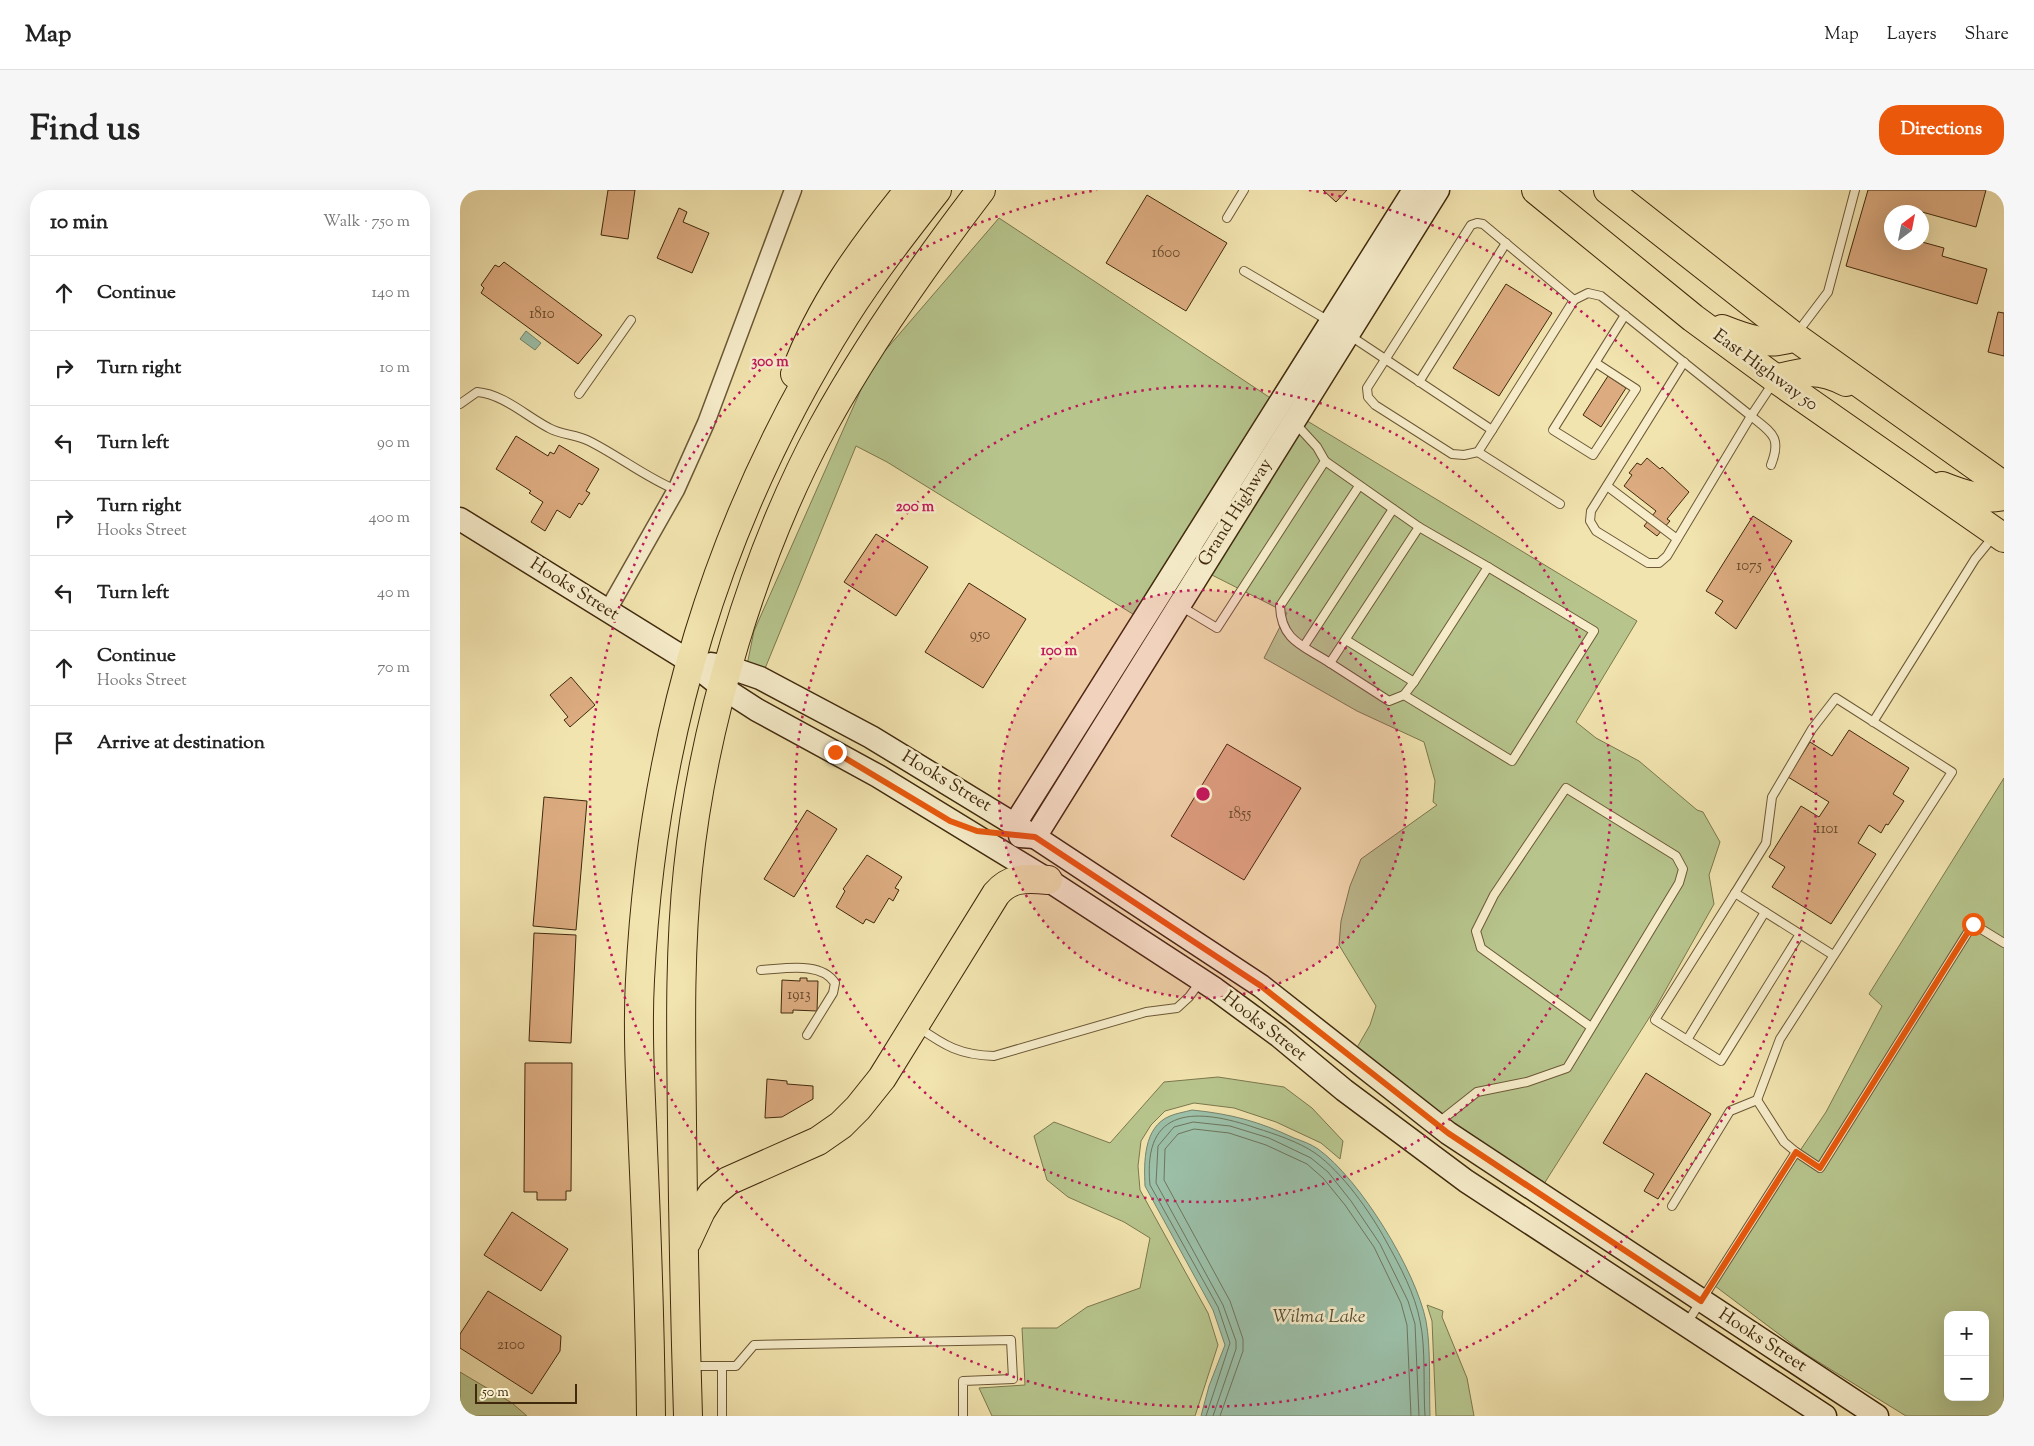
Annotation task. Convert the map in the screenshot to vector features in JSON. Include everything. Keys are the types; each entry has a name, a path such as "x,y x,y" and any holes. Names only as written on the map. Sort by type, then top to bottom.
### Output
{"highway":[{"path":"886,219 904,190"},
{"path":"758,479 798,365 816,325 834,292 909,190"},
{"path":"651,1416 639,982 654,829 670,737 689,660 721,562 776,440 845,316 937,190"},
{"path":"688,1416 680,990 688,870 700,788 725,678 772,540 821,430 876,338 913,282 981,190"},
{"path":"913,282 1001,190"},
{"name":"East Highway 50","path":"1536,190 1693,318 1910,474 2002,533"},
{"path":"1608,190 1794,337 2004,486"},
{"path":"1693,318 1759,342 1784,341 1794,337"},
{"path":"1776,379 1803,372 1820,372 1838,378 1889,405"},
{"path":"1910,474 1968,496 1994,499 2004,496"},
{"path":"684,1246 701,1211 712,1194 728,1181 818,1141 841,1125 858,1108 882,1078 1002,886 1020,879 1048,880"},
{"path":"651,1385 664,1416"}],"street":[{"path":"608,610 676,490 706,423 793,190"},
{"name":"Grand Highway","path":"1024,833 1339,328 1438,190"},
{"name":"Grand Highway","path":"1170,599 1294,421 1339,328 1411,191"},
{"name":"Hooks Street","path":"460,519 689,660 725,678 757,710 878,776 1048,880 1201,980 1279,1036 1344,1090 1466,1181 1825,1416"},
{"name":"Hooks Street","path":"725,678 760,678 871,737 1024,833 1261,986 1436,1124 1877,1416"},
{"path":"950,821 977,831 1024,833 1039,871 1048,880"}],"lane":[{"path":"1227,218 1244,190"},
{"path":"1794,337 1828,292 1855,190"},
{"path":"1560,504 1478,452 1464,455 1452,454 1375,404 1368,397 1367,388 1471,225 1483,224 1574,300"},
{"path":"1419,382 1506,244"},
{"path":"1244,271 1339,328 1492,430"},
{"path":"1478,452 1574,300 1588,293 1595,294 1626,315 1773,434 1777,443 1771,465"},
{"path":"1596,363 1636,388 1593,455 1553,430 1626,315"},
{"path":"579,394 631,320"},
{"path":"1684,362 1591,511 1590,520 1596,531 1648,562 1659,562 1667,556 1751,416 1776,379"},
{"path":"460,404 477,392 493,395 556,432 586,439 654,481 676,490"},
{"path":"1294,421 1317,447 1325,461 1358,486 1419,527 1594,631 1512,761 1404,695"},
{"path":"1170,599 1216,628 1325,461"},
{"path":"1358,486 1280,606 1283,629 1304,646 1389,701 1404,695 1414,682 1488,567"},
{"path":"1607,486 1677,539"},
{"path":"1304,646 1393,509"},
{"path":"1330,663 1419,527"},
{"path":"1873,722 1975,559 2002,533"},
{"path":"1346,640 1414,682"},
{"path":"1672,1206 1730,1111 1757,1100 1780,1040 1952,772 1836,698 1812,729 1772,797 1766,843 1655,1020 1721,1062 1800,934"},
{"path":"1436,1124 1478,1092 1527,1082 1567,1068 1679,883 1683,869 1676,856 1566,788 1494,895 1476,931 1481,948 1591,1027"},
{"path":"1735,893 1833,955"},
{"path":"1687,1040 1766,912"},
{"path":"1757,1100 1784,1142 1820,1168 1973,924 2004,943"},
{"path":"761,970 807,969 822,971 831,977 835,983 833,993 807,1035"},
{"path":"914,1025 952,1050 971,1055 994,1056 1146,1012 1177,1008 1189,997 1201,980"},
{"path":"1686,1325 1796,1152"},
{"path":"686,1366 736,1366 754,1344 1011,1340 1013,1379 963,1381 963,1416"},
{"path":"722,1366 722,1416"}],"shaded area":[{"path":"999,218 1272,399 1136,616 887,462 856,446 764,671 747,665 754,631 871,367"},
{"path":"1304,419 1637,621 1576,722 1596,738 1639,761 1697,810 1703,812 1720,842 1709,875 1714,904 1656,1007 1542,1187 1452,1127 1355,1051 1370,1025 1376,1006 1339,945 1341,921 1350,886 1361,859 1437,805 1433,802 1435,781 1424,742 1357,711 1264,658 1287,613 1206,572"},
{"path":"2004,778 2004,1416 1906,1416 1804,1353 1711,1283 1826,1112 1882,1006 1869,994"},
{"path":"1218,1077 1284,1087 1312,1108 1343,1141 1340,1159 1321,1143 1276,1122 1234,1108 1194,1103 1165,1111 1151,1125 1141,1141 1138,1166 1140,1190 1208,1313 1218,1345 1195,1416 992,1416 979,1388 1025,1385 1022,1328 1057,1328 1087,1307 1140,1288 1150,1238 1124,1222 1068,1197 1047,1180 1034,1136 1054,1122 1110,1143 1164,1082"},
{"path":"1427,1305 1443,1311 1442,1317 1467,1378 1474,1416 1436,1416 1432,1321"},
{"path":"460,1372 512,1403 527,1416 460,1416"}],"water":[{"path":"526,331 541,343 535,350 520,339"},
{"name":"Wilma Lake","path":"1192,1110 1244,1119 1309,1144 1334,1163 1368,1203 1399,1253 1420,1300 1426,1321 1429,1343 1430,1416 1201,1416 1209,1386 1225,1345 1213,1310 1145,1186 1145,1157 1150,1137 1155,1128 1161,1121 1170,1116"}],"building":[{"path":"608,190 635,190 628,239 601,235"},
{"path":"1323,190 1347,190 1336,202"},
{"path":"1868,190 1986,190 1976,227 1929,214 1929,205 1884,205 1884,250 1929,250 1929,244 1944,248 1942,256 1987,269 1977,304 1846,266"},
{"path":"1147,195 1227,243 1186,311 1106,263"},
{"path":"679,208 687,212 683,222 709,233 692,273 657,258"},
{"path":"504,262 602,335 578,364 481,293 484,288 481,285 495,265 499,267"},
{"path":"1506,284 1552,313 1499,396 1453,368"},
{"path":"1998,312 2004,313 2004,356 1988,352"},
{"path":"1608,376 1626,388 1601,427 1583,415"},
{"path":"516,436 548,456 550,452 554,454 559,445 599,469 586,491 590,493 582,505 579,503 570,518 557,510 545,531 531,522 543,502 529,493 531,491 496,469"},
{"path":"1647,458 1660,469 1662,467 1689,492 1667,519 1670,521 1657,536 1644,526 1656,511 1624,486 1632,475 1629,473 1637,463 1641,465"},
{"path":"1753,516 1792,541 1736,629 1715,613 1723,601 1706,591"},
{"path":"876,534 928,567 896,616 844,582"},
{"path":"969,583 1026,619 983,688 925,652"},
{"path":"571,677 595,705 570,727 564,720 568,717 550,695"},
{"path":"1849,730 1909,768 1893,794 1904,801 1888,825 1886,824 1881,833 1869,825 1858,843 1876,854 1831,924 1772,887 1785,867 1769,857 1801,806 1819,817 1829,802 1788,777 1810,742 1832,756"},
{"path":"1227,744 1301,788 1244,880 1171,836"},
{"path":"544,797 587,801 576,930 533,926"},
{"path":"807,810 837,829 794,897 764,879"},
{"path":"867,855 902,877 895,888 899,890 893,901 889,898 874,923 866,919 863,924 836,907 845,891 843,889"},
{"path":"534,933 576,935 571,1043 529,1041"},
{"path":"800,978 807,978 807,981 818,981 817,1011 793,1010 793,1013 781,1013 782,980 800,981"},
{"path":"525,1063 572,1063 571,1191 566,1191 566,1200 537,1200 537,1192 524,1192"},
{"path":"1646,1073 1711,1114 1658,1199 1644,1191 1654,1174 1603,1143"},
{"path":"767,1079 787,1081 787,1084 813,1086 813,1099 782,1117 765,1118"},
{"path":"512,1212 568,1249 541,1291 484,1255"},
{"path":"488,1291 561,1336 560,1351 532,1394 460,1348 460,1334"}],"route":[{"path":"835,752 878,776 950,821 977,831 1035,837 1261,986 1448,1133 1588,1228 1701,1301 1796,1152 1820,1168 1973,924"}]}
